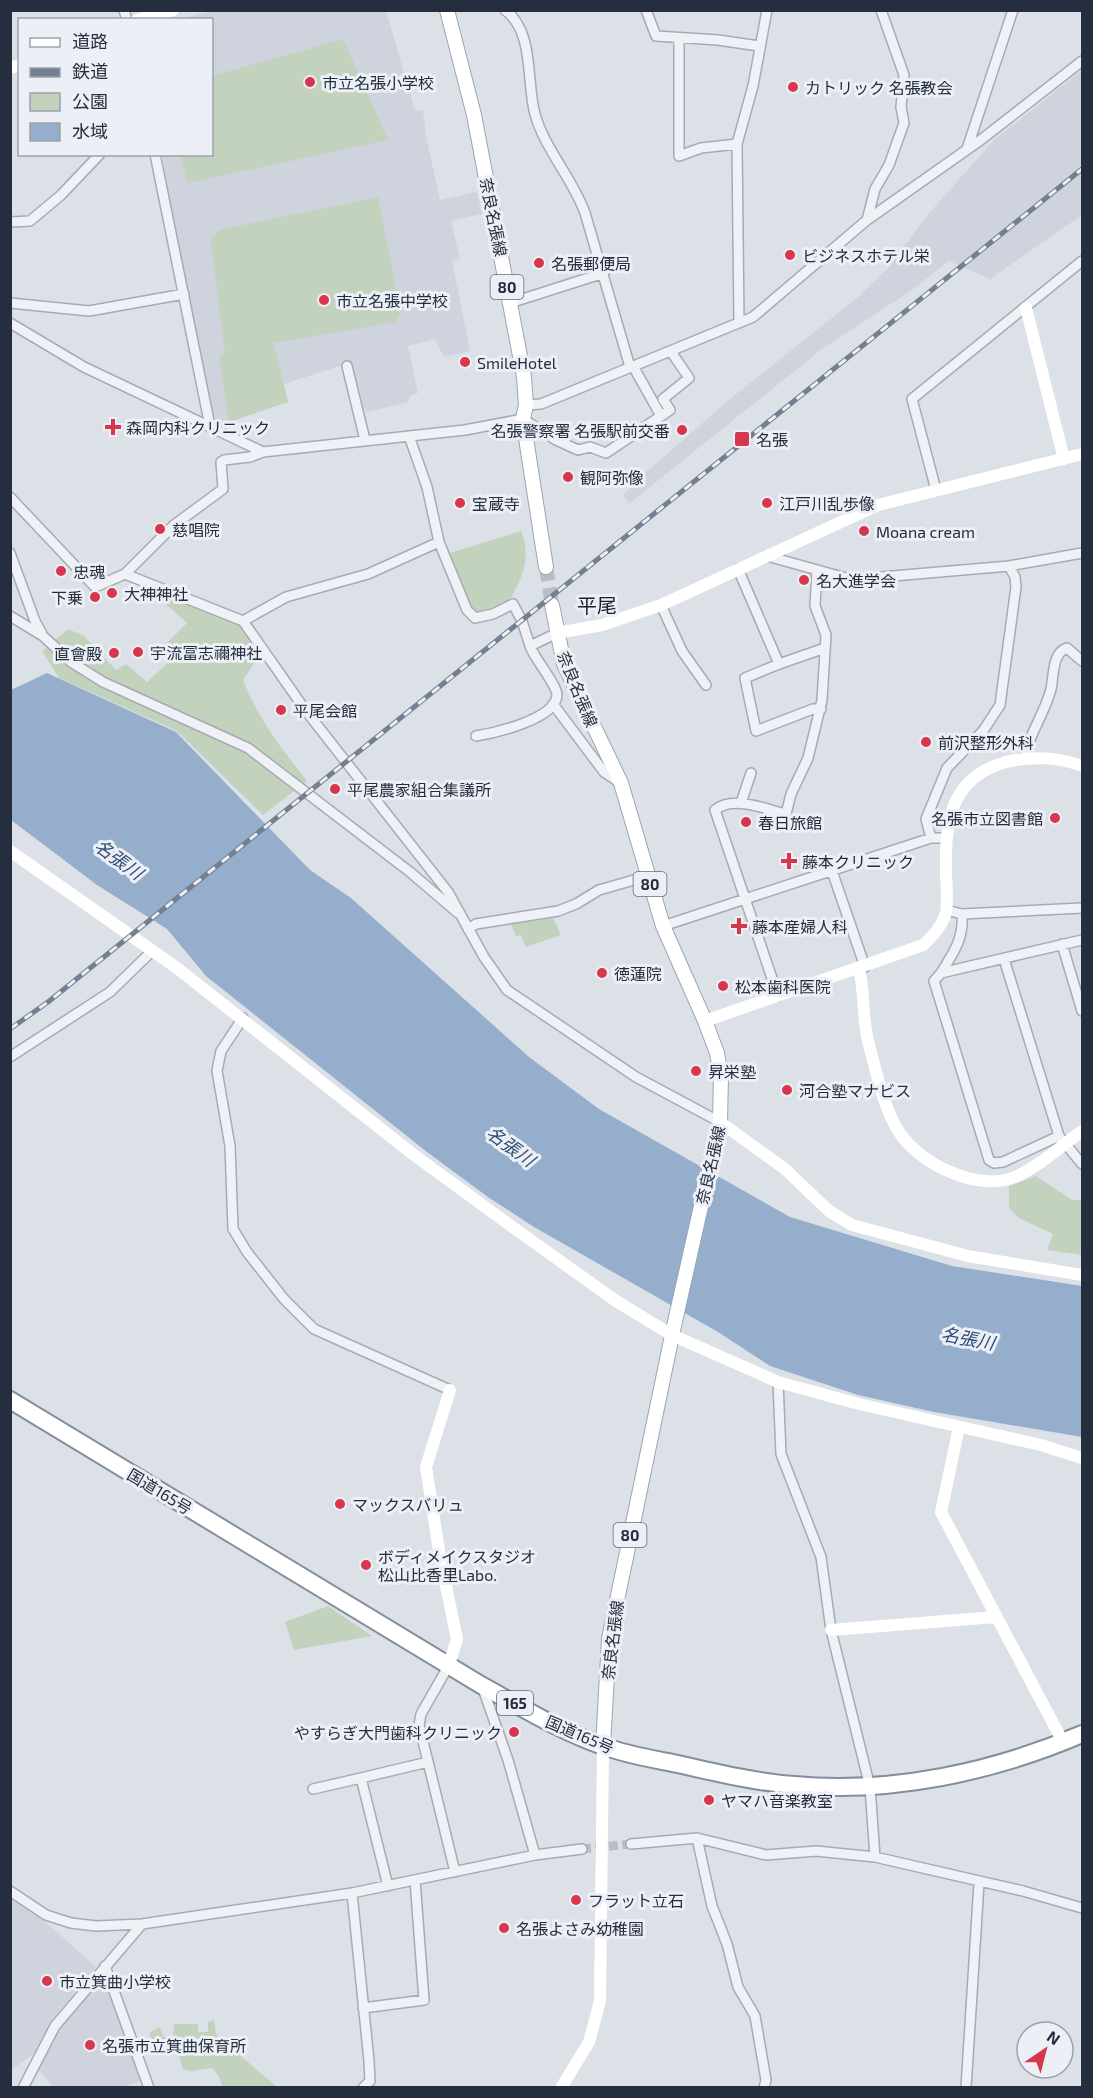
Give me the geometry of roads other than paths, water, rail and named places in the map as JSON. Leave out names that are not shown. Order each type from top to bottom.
[{"type":"highway","name":"国道165号","points":[[10,1400],[481,1685],[534,1714],[603,1746],[735,1777],[795,1785],[870,1787],[963,1773],[1037,1753],[1083,1734]]},
{"type":"main road","name":"奈良名張線","points":[[447,10],[474,116],[524,377],[524,412],[546,567]]},
{"type":"main road","name":"奈良名張線","points":[[552,605],[564,664],[621,783],[663,927],[705,1021],[717,1053],[722,1076],[720,1122],[673,1331],[609,1639],[603,1746]]},
{"type":"street","points":[[144,18],[173,10]]},
{"type":"street","points":[[505,10],[514,20],[528,52],[535,117],[580,199],[632,367],[661,416]]},
{"type":"street","points":[[645,10],[656,36],[759,46]]},
{"type":"street","points":[[739,323],[737,144],[753,86],[767,10]]},
{"type":"street","points":[[867,220],[875,189],[889,165],[904,123],[901,107],[904,75],[882,10]]},
{"type":"street","points":[[967,149],[1013,10]]},
{"type":"street","points":[[679,38],[679,156],[701,148],[737,144]]},
{"type":"street","points":[[10,497],[95,587],[125,574],[174,525],[223,489],[221,462],[263,452],[465,430],[524,412],[632,367],[672,353],[739,323],[762,310],[867,220],[967,149],[1083,61]]},
{"type":"street","points":[[10,222],[30,221],[61,195],[98,156]]},
{"type":"street","points":[[155,156],[210,426]]},
{"type":"street","points":[[936,490],[912,399],[1083,261]]},
{"type":"street","points":[[510,303],[604,273]]},
{"type":"street","points":[[10,303],[89,311],[184,294]]},
{"type":"street","points":[[1026,308],[1064,459]]},
{"type":"street","points":[[10,323],[84,367],[263,452]]},
{"type":"street","points":[[524,412],[556,440],[578,450],[590,447],[606,453],[670,410],[663,399],[689,378],[672,353]]},
{"type":"street","points":[[347,366],[365,440]]},
{"type":"street","points":[[409,436],[427,487],[439,542],[467,610],[475,618],[493,614],[513,604],[522,621],[535,659],[557,695],[554,704],[525,723],[508,731],[476,736]]},
{"type":"street","points":[[530,646],[557,633],[602,625],[661,605],[878,505],[1083,454]]},
{"type":"street","points":[[243,621],[286,597],[368,574],[439,542]]},
{"type":"street","points":[[10,553],[35,621],[43,636]]},
{"type":"street","points":[[767,556],[858,579],[1009,566],[1083,553]]},
{"type":"street","points":[[931,838],[926,819],[946,768],[990,722],[1002,697],[1016,587],[1015,577],[1009,566]]},
{"type":"street","points":[[738,569],[779,664]]},
{"type":"street","points":[[778,996],[715,810],[721,805],[741,803],[786,814],[791,794],[808,758],[821,709],[826,635],[815,606],[817,570]]},
{"type":"street","points":[[125,574],[243,621],[306,711],[448,892],[468,929],[507,990],[636,1077],[720,1122],[784,1169],[828,1211],[852,1225],[968,1256],[1083,1275]]},
{"type":"street","points":[[661,605],[682,651],[706,685]]},
{"type":"street","points":[[10,616],[43,636],[71,662],[103,682],[248,748],[410,872],[461,915]]},
{"type":"street","points":[[821,709],[813,709],[756,731],[745,678],[825,648]]},
{"type":"street","points":[[1024,758],[1027,744],[1044,711],[1056,657],[1067,648],[1083,661]]},
{"type":"street","points":[[554,704],[604,772],[621,783]]},
{"type":"street","points":[[705,1021],[923,945],[935,932],[946,910],[946,838],[951,811],[969,783],[992,767],[1024,758],[1071,761],[1083,766]]},
{"type":"street","points":[[741,803],[752,773]]},
{"type":"street","points":[[663,927],[931,838],[946,838]]},
{"type":"street","points":[[10,851],[243,1018],[423,1161],[616,1302],[778,1382],[959,1428],[1041,1444],[1083,1458]]},
{"type":"street","points":[[832,870],[862,968],[868,1040],[887,1104],[898,1131],[916,1151],[946,1170],[976,1180],[1000,1181],[1026,1170],[1062,1140]]},
{"type":"street","points":[[468,929],[476,924],[558,911],[576,904],[599,890],[648,876]]},
{"type":"street","points":[[946,910],[962,915],[1083,908]]},
{"type":"street","points":[[962,915],[963,926],[959,945],[941,973],[933,981],[989,1160],[994,1163],[1003,1162],[1083,1131]]},
{"type":"street","points":[[941,973],[1083,940]]},
{"type":"street","points":[[1062,944],[1083,1011]]},
{"type":"street","points":[[10,1057],[110,992],[151,952]]},
{"type":"street","points":[[1004,959],[1062,1140],[1083,1164]]},
{"type":"street","points":[[243,1018],[221,1051],[217,1071],[230,1146],[233,1229],[247,1252],[284,1299],[314,1329],[450,1390],[426,1467],[440,1557],[457,1639],[449,1665],[420,1719],[455,1872]]},
{"type":"street","points":[[778,1382],[781,1454],[821,1557],[831,1630],[870,1787],[875,1857]]},
{"type":"street","points":[[959,1428],[941,1512],[1063,1742]]},
{"type":"street","points":[[831,1630],[996,1617]]},
{"type":"street","points":[[481,1685],[508,1760],[534,1855]]},
{"type":"street","points":[[561,2088],[589,2042],[600,2001],[603,1746]]},
{"type":"street","points":[[313,1789],[428,1762]]},
{"type":"street","points":[[362,1778],[388,1886]]},
{"type":"street","points":[[696,1838],[712,1906],[727,1944],[738,1988],[755,2016],[766,2080],[764,2088]]},
{"type":"street","points":[[631,1844],[696,1838],[766,1855],[816,1851],[875,1857],[979,1883],[1023,1891],[1083,1908]]},
{"type":"street","points":[[10,1891],[46,1915],[71,1923],[96,1926],[142,1924],[352,1893],[534,1855],[582,1849]]},
{"type":"street","points":[[363,2008],[424,2000],[415,1880]]},
{"type":"street","points":[[966,2088],[979,1883]]},
{"type":"street","points":[[352,1893],[370,2080],[363,2088]]},
{"type":"street","points":[[23,2088],[56,2026],[142,1924]]},
{"type":"street","points":[[105,1966],[149,2088]]},
{"type":"water","name":"名張川","points":[[47,673],[176,732],[310,870],[351,898],[529,1057],[599,1109],[790,1217],[952,1266],[1082,1286],[1082,1437],[934,1412],[858,1395],[770,1366],[718,1332],[534,1227],[488,1197],[427,1152],[206,976],[167,929],[97,885],[11,820],[10,687],[13,689]]},
{"type":"tunnel","points":[[546,567],[552,605]]},
{"type":"tunnel","points":[[582,1849],[631,1844]]},
{"type":"railway","points":[[10,1029],[48,1002],[1082,169]]},
{"type":"place","name":"市立名張小学校","points":[[310,82]]},
{"type":"place","name":"カトリック 名張教会","points":[[793,87]]},
{"type":"place","name":"ビジネスホテル栄","points":[[790,255]]},
{"type":"place","name":"名張郵便局","points":[[539,263]]},
{"type":"place","name":"市立名張中学校","points":[[324,300]]},
{"type":"place","name":"SmileHotel","points":[[465,362]]},
{"type":"place","name":"森岡内科クリニック","points":[[113,427]]},
{"type":"place","name":"名張警察署 名張駅前交番","points":[[682,430]]},
{"type":"place","name":"名張","points":[[742,439]]},
{"type":"place","name":"観阿弥像","points":[[568,477]]},
{"type":"place","name":"宝蔵寺","points":[[460,503]]},
{"type":"place","name":"江戸川乱歩像","points":[[767,503]]},
{"type":"place","name":"慈唱院","points":[[160,529]]},
{"type":"place","name":"Moana cream","points":[[864,531]]},
{"type":"place","name":"忠魂","points":[[61,571]]},
{"type":"place","name":"名大進学会","points":[[804,580]]},
{"type":"place","name":"大神神社","points":[[112,593]]},
{"type":"place","name":"下乗","points":[[95,597]]},
{"type":"place","name":"宇流冨志禰神社","points":[[138,652]]},
{"type":"place","name":"直會殿","points":[[114,653]]},
{"type":"place","name":"平尾会館","points":[[281,710]]},
{"type":"place","name":"前沢整形外科","points":[[926,742]]},
{"type":"place","name":"平尾農家組合集議所","points":[[335,789]]},
{"type":"place","name":"名張市立図書館","points":[[1055,818]]},
{"type":"place","name":"春日旅館","points":[[746,822]]},
{"type":"place","name":"藤本クリニック","points":[[789,861]]},
{"type":"place","name":"藤本産婦人科","points":[[739,926]]},
{"type":"place","name":"徳蓮院","points":[[602,973]]},
{"type":"place","name":"松本歯科医院","points":[[723,986]]},
{"type":"place","name":"昇栄塾","points":[[696,1071]]},
{"type":"place","name":"河合塾マナビス","points":[[787,1090]]},
{"type":"place","name":"マックスバリュ","points":[[340,1504]]},
{"type":"place","name":"ボディメイクスタジオ 松山比香里Labo.","points":[[366,1565]]},
{"type":"place","name":"やすらぎ大門歯科クリニック","points":[[514,1732]]},
{"type":"place","name":"ヤマハ音楽教室","points":[[709,1800]]},
{"type":"place","name":"フラット立石","points":[[576,1900]]},
{"type":"place","name":"名張よさみ幼稚園","points":[[504,1928]]},
{"type":"place","name":"市立箕曲小学校","points":[[47,1981]]},
{"type":"place","name":"名張市立箕曲保育所","points":[[90,2045]]},
{"type":"district","name":"平尾","points":[[597,605]]}]
